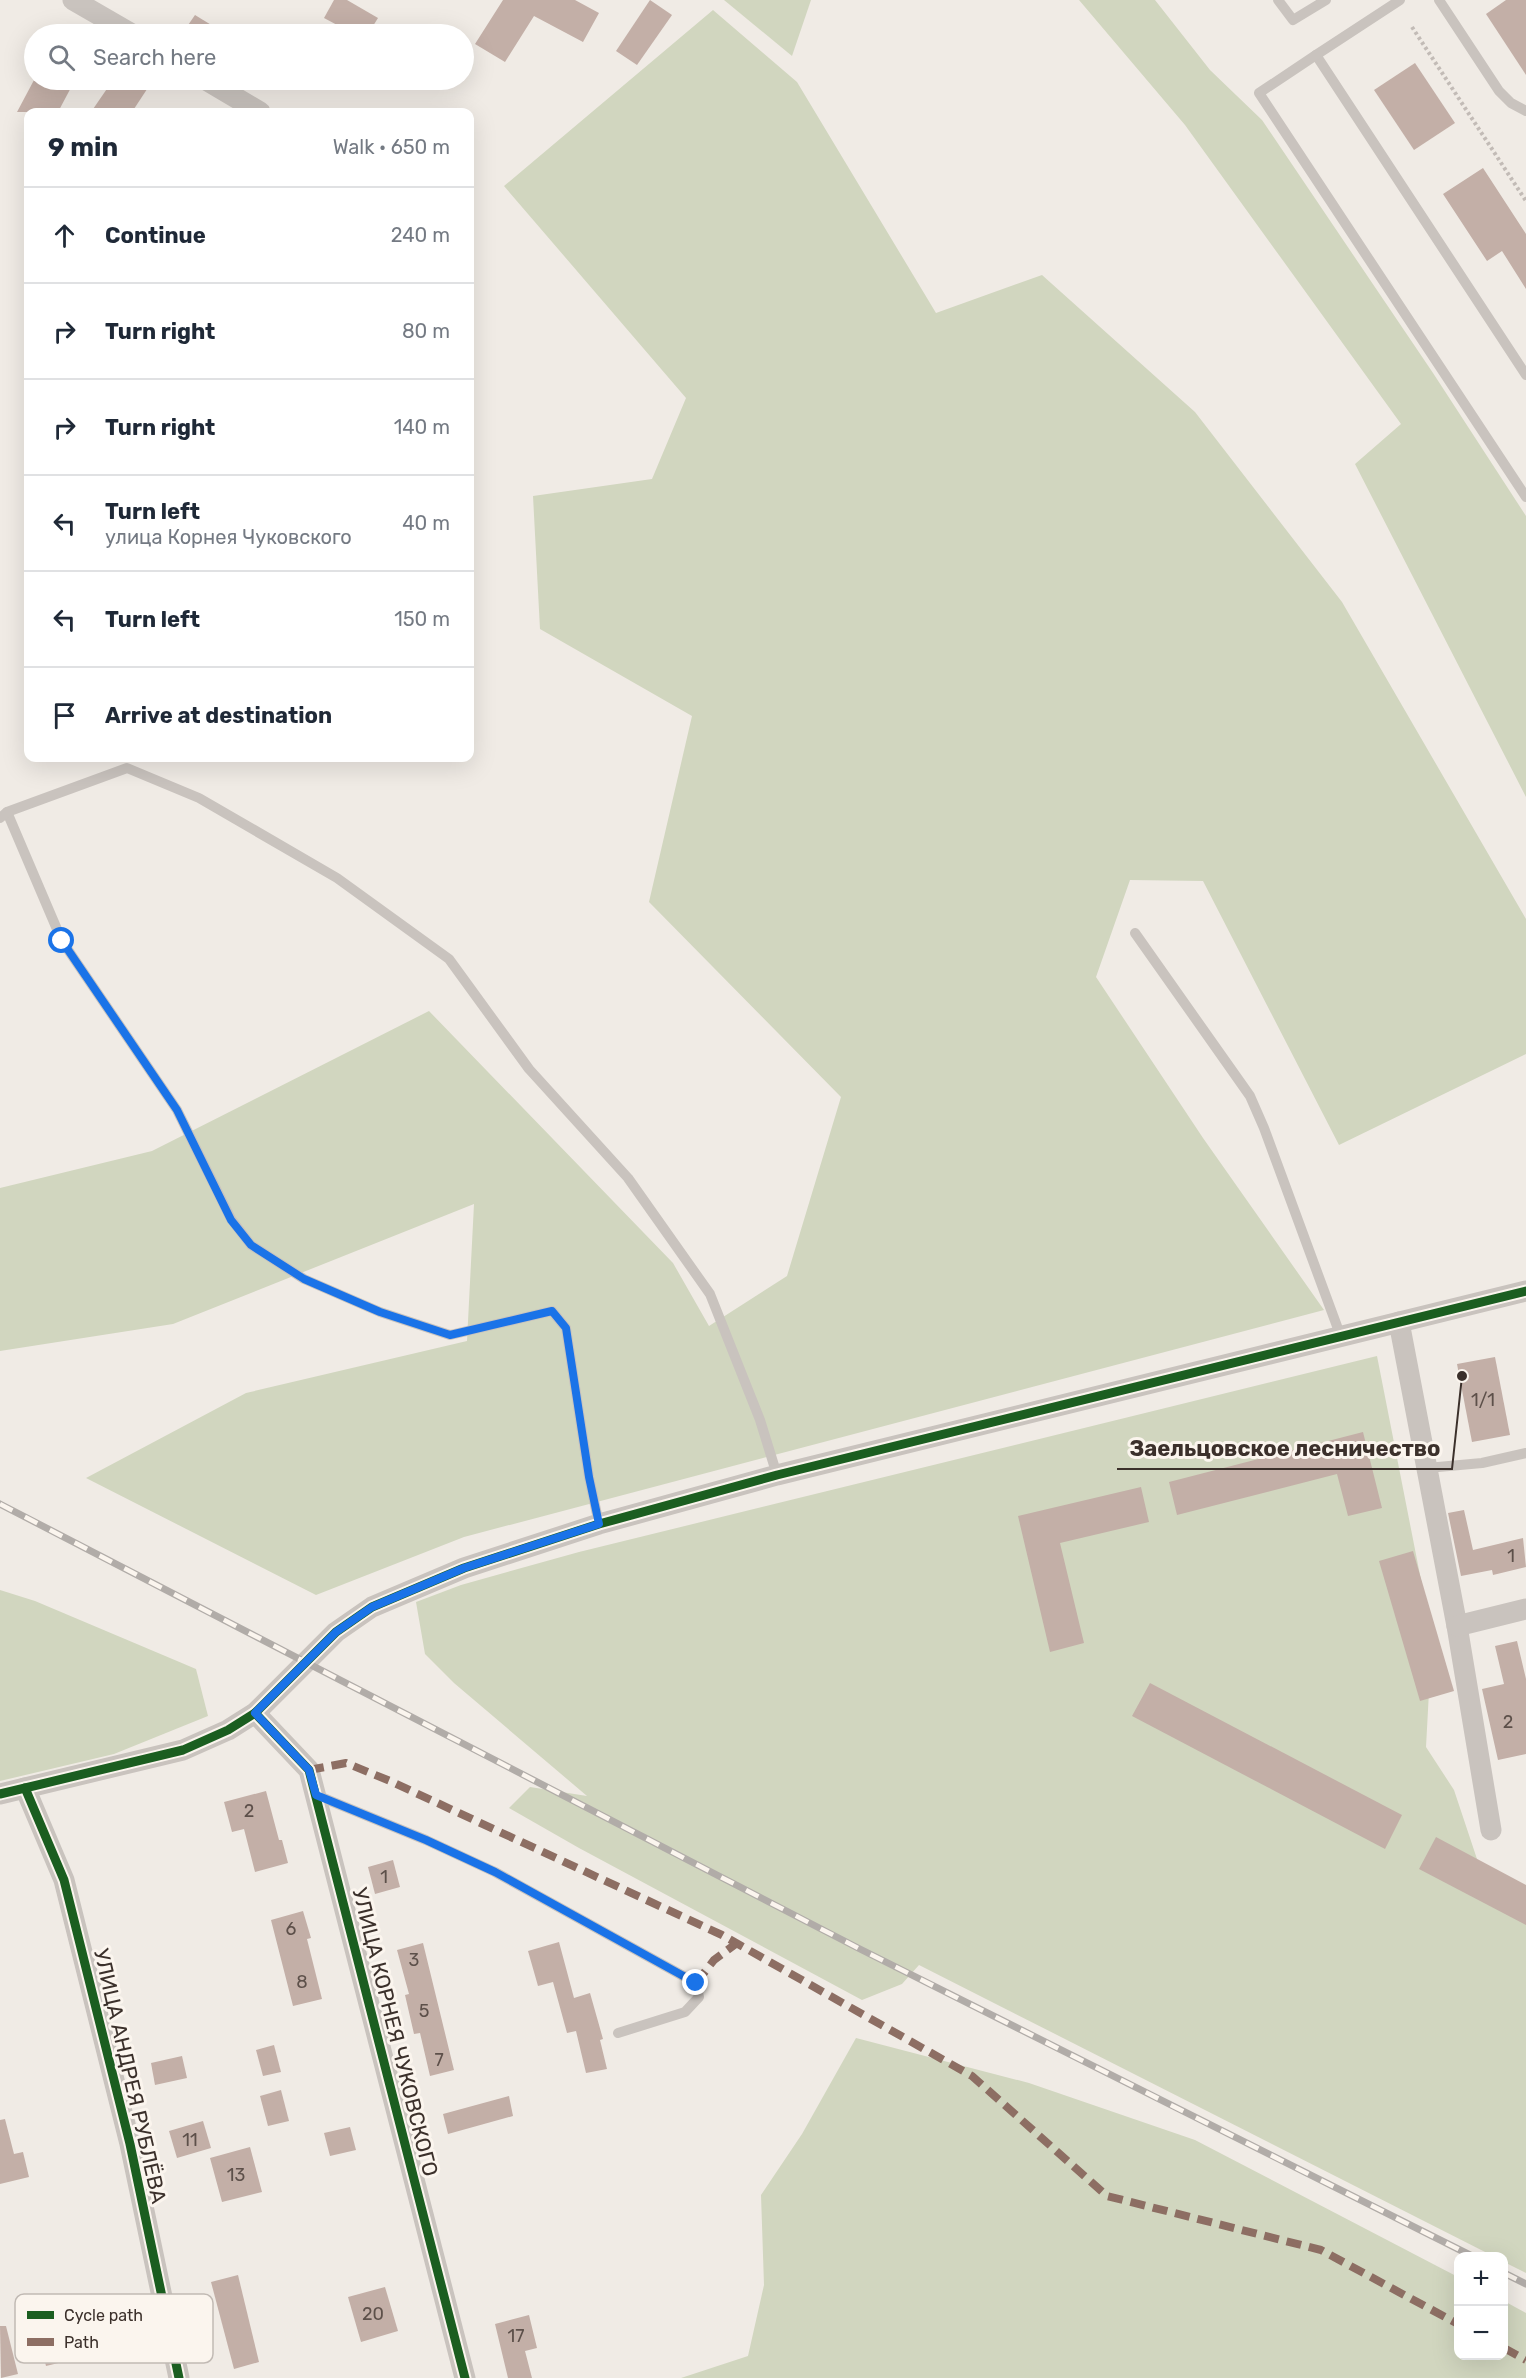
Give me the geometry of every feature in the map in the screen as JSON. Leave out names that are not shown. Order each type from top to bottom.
[{"type":"street","points":[[73,0],[115,24]]},
{"type":"street","points":[[223,90],[253,108]]},
{"type":"street","points":[[0,1794],[183,1750],[228,1730],[255,1713],[336,1632],[372,1607],[464,1568],[599,1524],[777,1475],[1526,1291]]},
{"type":"street","points":[[1399,1322],[1457,1626],[1491,1830]]},
{"type":"street","points":[[1457,1626],[1526,1609]]},
{"type":"street","name":"УЛИЦА КОРНЕЯ ЧУКОВСКОГО","points":[[255,1713],[309,1770],[465,2378]]},
{"type":"street","name":"УЛИЦА АНДРЕЯ РУБЛЁВА","points":[[25,1788],[64,1880],[130,2144],[161,2294]]},
{"type":"street","name":"УЛИЦА АНДРЕЯ РУБЛЁВА","points":[[176,2363],[179,2378]]},
{"type":"lane","points":[[1278,0],[1293,20],[1326,0]]},
{"type":"lane","points":[[1400,0],[1258,93],[1526,497]]},
{"type":"lane","points":[[1439,0],[1499,91],[1511,103],[1526,111]]},
{"type":"lane","points":[[1316,55],[1526,375]]},
{"type":"lane","points":[[599,1524],[589,1477],[566,1328],[552,1311],[450,1335],[380,1312],[304,1279],[251,1245],[231,1220],[177,1110],[62,941],[4,815],[127,768],[199,798],[337,878],[450,959],[529,1069],[628,1178],[710,1294],[760,1420],[777,1475]]},
{"type":"lane","points":[[1135,933],[1250,1096],[1341,1337]]},
{"type":"lane","points":[[1427,1468],[1482,1463],[1526,1453]]},
{"type":"lane","points":[[316,1795],[426,1840],[495,1872],[696,1983],[699,1997],[685,2012],[618,2033]]},
{"type":"path","points":[[1412,27],[1526,201]]},
{"type":"green space","points":[[724,0],[811,0],[792,56]]},
{"type":"green space","points":[[1079,0],[1155,0],[1210,70],[1262,120],[1433,373],[1526,516],[1526,797],[1355,464],[1401,424],[1185,125]]},
{"type":"green space","points":[[713,10],[797,82],[936,313],[1042,275],[1195,412],[1342,602],[1526,919],[1526,1054],[1339,1145],[1203,881],[1130,880],[1096,977],[1203,1138],[1324,1310],[464,1537],[316,1595],[86,1478],[246,1393],[467,1341],[474,1204],[173,1324],[0,1351],[0,1188],[152,1151],[429,1011],[673,1263],[709,1326],[787,1276],[841,1097],[649,902],[692,716],[540,629],[533,496],[652,479],[686,398],[504,186]]},
{"type":"green space","points":[[1377,1356],[1432,1636],[1426,1747],[1454,1790],[1488,1892],[1526,1898],[1526,2273],[1508,2264],[1508,2252],[1485,2252],[919,1965],[902,1984],[862,2000],[509,1808],[530,1787],[587,1796],[454,1683],[425,1654],[416,1602],[461,1585],[579,1552]]},
{"type":"green space","points":[[0,1590],[35,1601],[196,1669],[208,1716],[114,1754],[0,1781]]},
{"type":"green space","points":[[856,2038],[1029,2083],[1195,2140],[1454,2275],[1454,2360],[1508,2360],[1508,2303],[1526,2313],[1526,2378],[681,2378],[748,2356],[764,2285],[761,2195],[802,2134]]},
{"type":"building","points":[[334,0],[347,0],[378,18],[374,24],[335,24],[324,18]]},
{"type":"building","points":[[503,0],[575,0],[599,13],[583,42],[534,16],[505,62],[475,44]]},
{"type":"building","points":[[650,0],[672,15],[637,65],[616,51]]},
{"type":"building","points":[[1506,0],[1526,0],[1526,75],[1486,14]]},
{"type":"building","points":[[195,15],[210,24],[189,24]]},
{"type":"building","points":[[1415,63],[1455,123],[1414,150],[1374,90]]},
{"type":"building","points":[[29,90],[70,90],[60,108],[24,108],[24,112],[17,112]]},
{"type":"building","points":[[106,90],[146,90],[135,108],[94,108]]},
{"type":"building","points":[[1483,168],[1526,234],[1526,289],[1502,251],[1487,261],[1443,194]]},
{"type":"building","points":[[1495,1357],[1510,1435],[1472,1442],[1457,1364]]},
{"type":"building","points":[[1363,1432],[1382,1508],[1348,1516],[1337,1474],[1177,1515],[1169,1482]]},
{"type":"building","points":[[1141,1487],[1149,1522],[1060,1543],[1084,1643],[1050,1652],[1018,1516]]},
{"type":"building","points":[[1464,1510],[1473,1550],[1523,1538],[1526,1567],[1493,1575],[1492,1570],[1461,1576],[1448,1513]]},
{"type":"building","points":[[1413,1551],[1454,1691],[1420,1701],[1379,1561]]},
{"type":"building","points":[[1517,1641],[1526,1679],[1526,1754],[1498,1760],[1482,1689],[1504,1684],[1495,1646]]},
{"type":"building","points":[[1150,1683],[1402,1815],[1385,1849],[1132,1716]]},
{"type":"building","points":[[266,1791],[279,1840],[282,1840],[288,1863],[255,1872],[244,1829],[232,1832],[224,1802]]},
{"type":"building","points":[[1436,1837],[1526,1885],[1526,1925],[1419,1869]]},
{"type":"building","points":[[393,1860],[400,1887],[375,1894],[368,1867]]},
{"type":"building","points":[[303,1911],[311,1938],[307,1939],[322,1999],[293,2006],[271,1920]]},
{"type":"building","points":[[559,1942],[574,1998],[590,1993],[603,2039],[600,2040],[607,2069],[586,2073],[576,2031],[567,2033],[553,1982],[538,1986],[528,1951]]},
{"type":"building","points":[[423,1943],[454,2070],[430,2076],[420,2033],[414,2034],[405,1995],[409,1994],[397,1950]]},
{"type":"building","points":[[274,2045],[281,2072],[263,2076],[256,2050]]},
{"type":"building","points":[[182,2056],[187,2078],[155,2085],[151,2063]]},
{"type":"building","points":[[281,2090],[289,2121],[268,2126],[260,2096]]},
{"type":"building","points":[[509,2096],[513,2116],[448,2134],[443,2114]]},
{"type":"building","points":[[5,2119],[14,2154],[23,2152],[29,2177],[0,2184],[0,2120]]},
{"type":"building","points":[[203,2121],[211,2148],[177,2158],[169,2131]]},
{"type":"building","points":[[350,2127],[356,2150],[330,2156],[324,2133]]},
{"type":"building","points":[[250,2147],[262,2192],[222,2202],[210,2158]]},
{"type":"building","points":[[238,2275],[259,2362],[234,2369],[211,2282]]},
{"type":"building","points":[[385,2287],[398,2331],[361,2342],[348,2297]]},
{"type":"building","points":[[529,2315],[537,2348],[525,2351],[532,2378],[508,2378],[495,2324]]},
{"type":"building","points":[[0,2326],[6,2326],[18,2374],[1,2378]]},
{"type":"railway","points":[[0,1504],[858,1948],[1464,2252]]},
{"type":"railway","points":[[1508,2275],[1526,2284]]},
{"type":"marked path","points":[[309,1770],[346,1763],[390,1781],[722,1935],[972,2076],[1107,2196],[1321,2250],[1454,2322]]},
{"type":"marked path","points":[[696,1983],[714,1960],[737,1943]]},
{"type":"marked path","points":[[1508,2350],[1526,2360]]},
{"type":"cycle path","points":[[0,1794],[183,1750],[228,1730],[255,1713],[336,1632],[372,1607],[464,1568],[599,1524],[777,1475],[1526,1291]]},
{"type":"cycle path","points":[[255,1713],[309,1770],[465,2378]]},
{"type":"cycle path","points":[[25,1788],[64,1880],[130,2144],[161,2294]]},
{"type":"cycle path","points":[[176,2363],[179,2378]]},
{"type":"place","name":"Заельцовское лесничество","points":[[1462,1376]]},
{"type":"route","points":[[62,941],[177,1110],[231,1220],[251,1245],[304,1279],[380,1312],[450,1335],[552,1311],[566,1328],[589,1477],[599,1524],[464,1568],[372,1607],[336,1632],[255,1713],[309,1770],[316,1795],[375,1818],[495,1872],[696,1983]]}]
